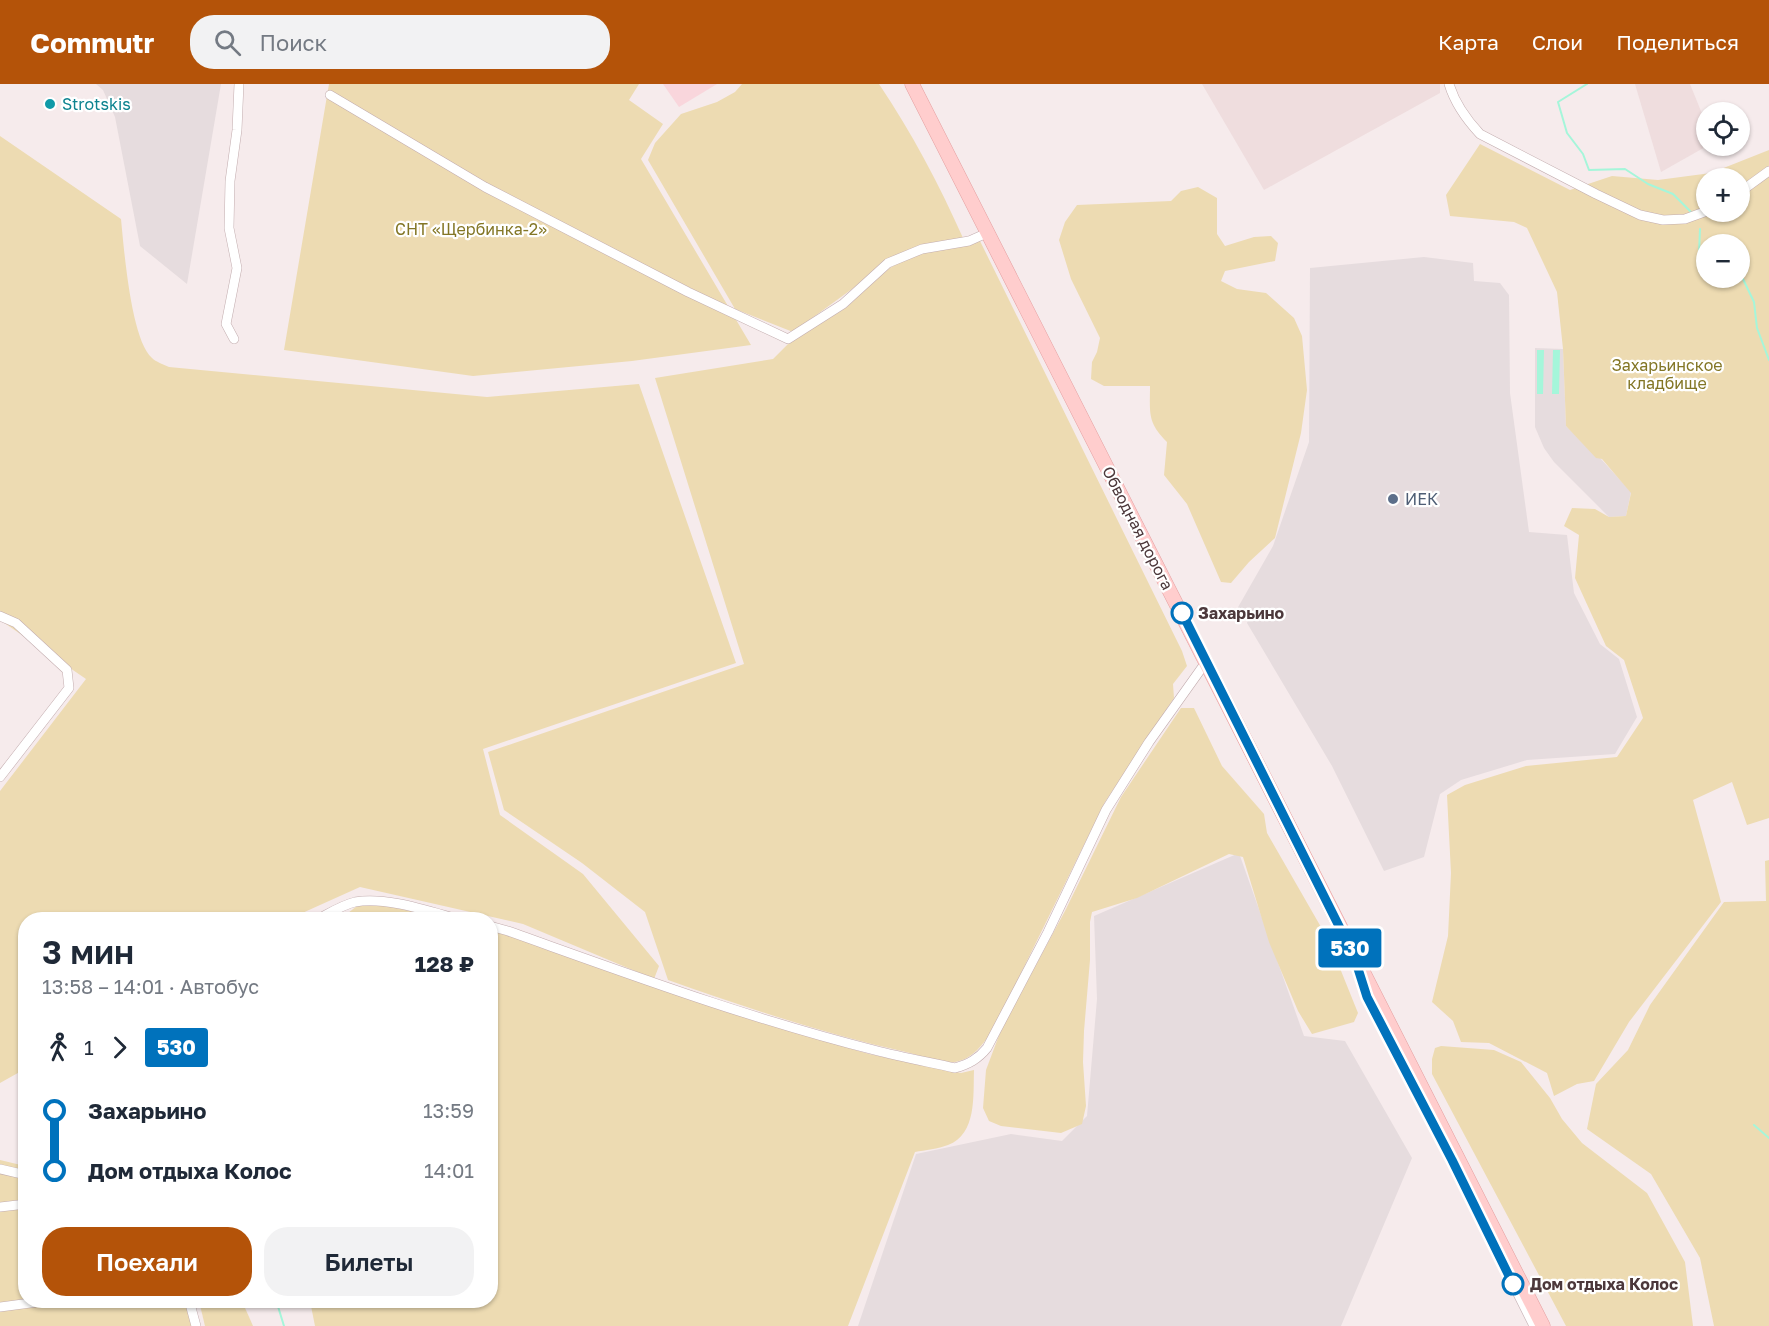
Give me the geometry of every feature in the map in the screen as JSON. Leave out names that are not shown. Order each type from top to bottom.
[{"type":"main road","name":"Обводная дорога","points":[[912,84],[1354,956],[1535,1325]]},
{"type":"street","points":[[234,339],[226,324],[237,268],[229,228],[230,181],[237,130],[239,84]]},
{"type":"street","points":[[1449,84],[1454,100],[1466,119],[1480,134],[1596,195],[1640,215],[1663,220],[1685,219],[1696,215]]},
{"type":"street","points":[[330,95],[496,193],[688,292],[788,339],[843,304],[888,263],[922,249],[969,241],[987,233]]},
{"type":"street","points":[[1750,185],[1769,171]]},
{"type":"street","points":[[0,616],[16,623],[67,670],[69,688],[0,777]]},
{"type":"street","points":[[498,929],[796,1028],[876,1051],[955,1068],[968,1064],[978,1058],[987,1048],[1048,932],[1106,810],[1149,742],[1206,662]]},
{"type":"street","points":[[333,912],[352,903],[366,901],[428,912]]},
{"type":"street","points":[[0,1170],[18,1173]]},
{"type":"street","points":[[0,1207],[18,1205]]},
{"type":"street","points":[[0,1307],[18,1305]]},
{"type":"street","points":[[191,1308],[196,1326]]},
{"type":"shaded area","points":[[96,84],[221,84],[187,284],[140,246],[115,117],[103,90]]},
{"type":"shaded area","points":[[663,84],[717,84],[679,107]]},
{"type":"shaded area","points":[[1202,84],[1440,84],[1440,93],[1264,190]]},
{"type":"shaded area","points":[[1635,84],[1690,84],[1697,102],[1696,152],[1661,172]]},
{"type":"shaded area","points":[[1424,257],[1473,263],[1474,281],[1500,283],[1509,295],[1510,393],[1529,532],[1567,535],[1574,593],[1600,644],[1619,659],[1637,717],[1615,754],[1527,760],[1461,780],[1440,794],[1424,857],[1384,871],[1332,766],[1247,623],[1249,616],[1237,609],[1273,546],[1309,442],[1310,268]]},
{"type":"shaded area","points":[[1535,348],[1563,349],[1566,426],[1631,492],[1626,516],[1609,517],[1554,462],[1544,448],[1535,427]]},
{"type":"shaded area","points":[[1537,350],[1544,350],[1543,394],[1537,394]]},
{"type":"shaded area","points":[[1553,350],[1560,350],[1559,394],[1552,394]]},
{"type":"shaded area","points":[[1239,853],[1304,1036],[1345,1041],[1412,1158],[1341,1326],[858,1326],[916,1154],[1011,1134],[1062,1141],[1087,1116],[1097,999],[1094,916]]},
{"type":"green space","name":"СНТ «Щербинка-2»","points":[[329,84],[639,84],[629,100],[663,124],[641,159],[751,345],[632,361],[473,376],[284,350]]},
{"type":"green space","points":[[742,84],[879,84],[924,159],[963,238],[921,245],[863,281],[793,332],[735,309],[648,160],[655,143],[681,114],[717,102],[735,92]]},
{"type":"green space","points":[[0,136],[121,219],[130,293],[139,333],[152,358],[169,367],[487,397],[639,384],[736,663],[483,749],[500,815],[583,874],[659,966],[654,979],[523,924],[498,918],[498,912],[470,912],[360,887],[305,912],[18,912],[18,1073],[0,1083],[0,791],[86,679],[0,620]]},
{"type":"green space","name":"Захарьинское кладбище","points":[[1480,144],[1570,190],[1612,176],[1658,180],[1696,175],[1696,222],[1750,222],[1750,168],[1724,168],[1769,150],[1769,818],[1747,825],[1732,782],[1693,800],[1721,902],[1629,1022],[1594,1081],[1577,1084],[1554,1096],[1547,1073],[1489,1043],[1461,1042],[1453,1021],[1432,1002],[1448,936],[1451,873],[1447,795],[1465,785],[1526,766],[1617,757],[1643,718],[1624,660],[1606,646],[1575,578],[1579,535],[1564,526],[1572,508],[1595,509],[1609,517],[1626,516],[1631,493],[1602,459],[1596,458],[1566,426],[1563,349],[1557,292],[1527,228],[1514,222],[1450,216],[1446,195]]},
{"type":"green space","points":[[1198,187],[1217,198],[1217,234],[1225,246],[1254,237],[1271,236],[1278,243],[1275,261],[1225,271],[1221,281],[1237,289],[1266,293],[1294,318],[1302,336],[1307,390],[1301,433],[1275,538],[1249,562],[1231,583],[1221,582],[1187,504],[1164,475],[1167,442],[1156,429],[1151,417],[1150,386],[1104,386],[1091,379],[1092,362],[1100,338],[1071,279],[1059,240],[1065,222],[1077,205],[1171,201],[1181,191]]},
{"type":"green space","points":[[980,241],[1182,651],[1187,666],[1173,684],[1174,698],[1105,802],[993,1030],[967,1058],[955,1062],[944,1062],[816,1029],[668,980],[645,912],[582,863],[504,810],[488,752],[744,664],[655,378],[773,359],[788,344],[847,307],[884,272],[896,264],[927,252]]},
{"type":"green space","points":[[1181,708],[1194,708],[1222,766],[1264,814],[1267,833],[1329,941],[1358,1013],[1354,1022],[1312,1034],[1298,1011],[1269,942],[1243,857],[1229,854],[1137,898],[1092,912],[1083,1062],[1086,1106],[1082,1124],[1061,1133],[1001,1126],[989,1121],[983,1108],[986,1070],[1001,1030],[1065,911],[1121,797]]},
{"type":"green space","points":[[1769,860],[1769,1326],[1714,1326],[1700,1258],[1651,1174],[1587,1129],[1596,1084],[1628,1050],[1650,1005],[1724,902],[1766,901],[1765,861]]},
{"type":"green space","points":[[384,905],[415,912],[349,912],[357,906]]},
{"type":"green space","points":[[498,932],[741,1016],[869,1054],[961,1073],[974,1070],[972,1113],[969,1123],[957,1140],[948,1145],[915,1152],[848,1326],[315,1326],[311,1308],[498,1308]]},
{"type":"green space","points":[[1441,1046],[1494,1050],[1521,1062],[1582,1143],[1647,1193],[1685,1262],[1693,1326],[1566,1326],[1432,1074],[1435,1048]]},
{"type":"green space","points":[[0,1160],[18,1164],[18,1308],[194,1308],[199,1326],[0,1326]]},
{"type":"green space","points":[[201,1308],[245,1308],[253,1326],[205,1326]]},
{"type":"waterway","points":[[1587,84],[1558,102],[1567,133],[1583,154],[1589,170],[1625,169],[1648,184],[1673,194],[1692,213]]},
{"type":"waterway","points":[[1700,229],[1700,234]]},
{"type":"waterway","points":[[1747,288],[1754,302],[1757,328],[1769,360]]},
{"type":"waterway","points":[[1754,1125],[1769,1138]]},
{"type":"waterway","points":[[278,1308],[284,1326]]},
{"type":"bus line","name":"530","points":[[1182,613],[1354,956],[1367,997],[1452,1160],[1513,1284]]},
{"type":"place","name":"Strotskis","points":[[50,104]]},
{"type":"place","name":"ИЕК","points":[[1393,499]]},
{"type":"place","name":"Захарьино","points":[[1182,613]]},
{"type":"place","name":"Дом отдыха Колос","points":[[1513,1284]]}]
